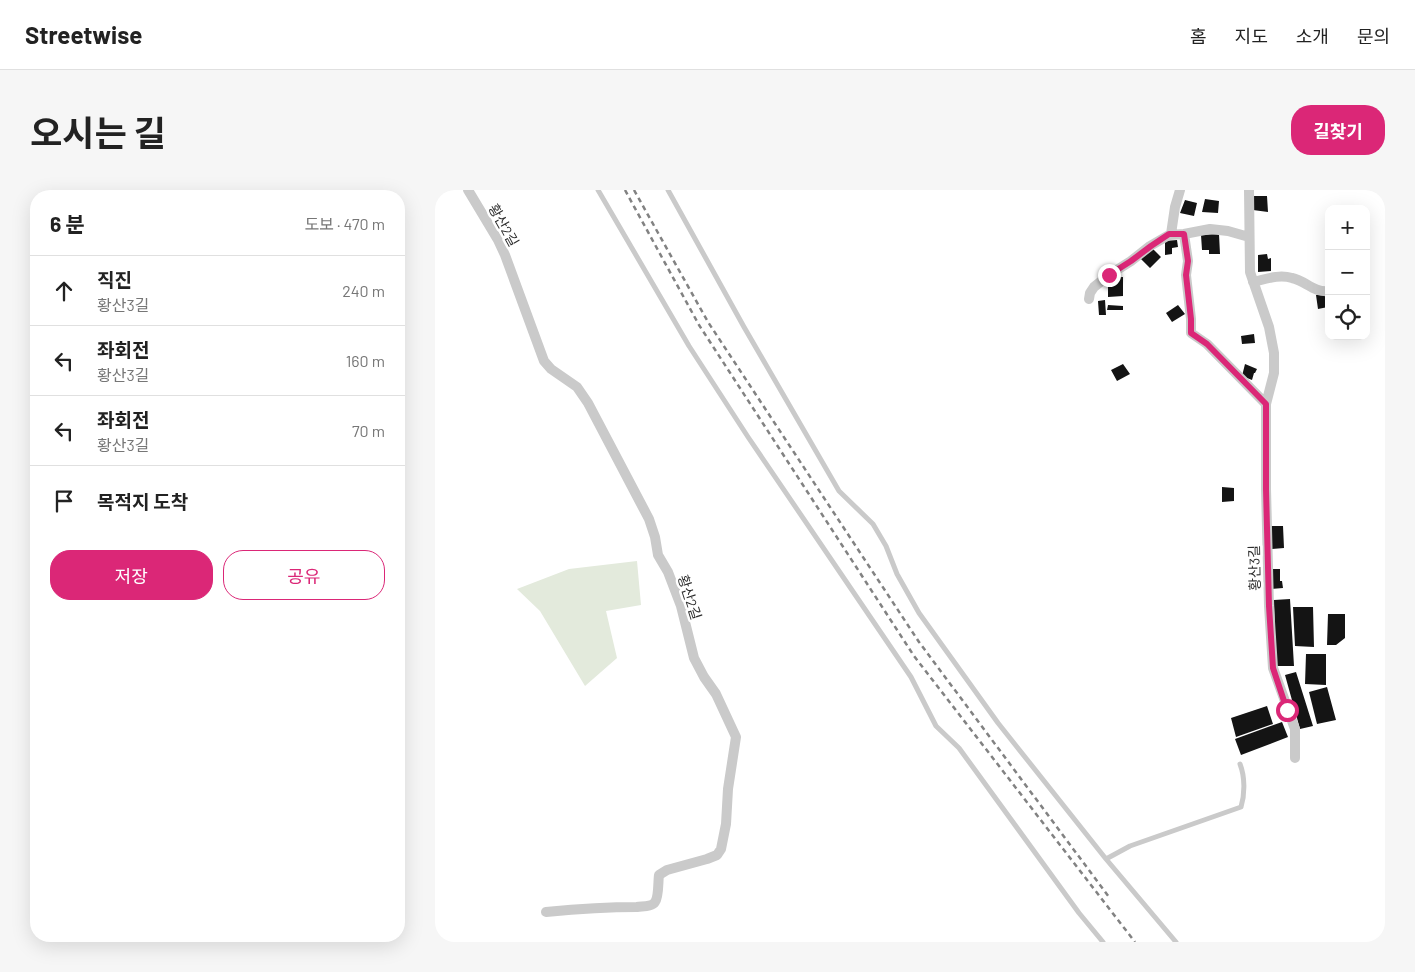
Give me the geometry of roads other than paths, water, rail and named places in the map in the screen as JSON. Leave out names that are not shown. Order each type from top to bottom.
[{"type":"street","name":"황산2길","points":[[468,190],[505,255],[544,361],[551,369],[577,387],[589,403],[649,519],[658,555],[668,572],[681,606],[694,658],[716,694],[736,737],[728,788],[726,824],[721,849],[717,854],[707,859],[667,870],[659,875],[657,897],[653,905],[592,907],[546,912]]},
{"type":"street","points":[[1171,234],[1180,190]]},
{"type":"street","name":"황산3길","points":[[1249,190],[1250,272],[1269,327],[1274,353],[1274,373],[1266,404],[1269,606],[1273,668],[1295,728],[1295,758]]},
{"type":"street","points":[[1089,299],[1094,286],[1169,234],[1184,234],[1210,229],[1249,236]]},
{"type":"street","points":[[1184,234],[1188,261],[1186,275],[1191,333],[1207,344],[1266,404]]},
{"type":"street","points":[[1253,282],[1275,276],[1293,278],[1316,290],[1325,292]]},
{"type":"lane","points":[[598,190],[689,346],[748,437],[911,677],[936,726],[959,748],[1103,942]]},
{"type":"lane","points":[[668,190],[744,327],[839,491],[873,524],[887,546],[897,574],[919,613],[998,724],[1106,859],[1176,942]]},
{"type":"lane","points":[[1106,859],[1129,846],[1241,807],[1244,798],[1243,771],[1240,764]]},
{"type":"railway","points":[[625,190],[699,325],[914,656],[1135,942]]},
{"type":"railway","points":[[634,190],[708,322],[919,642],[1109,897]]}]
